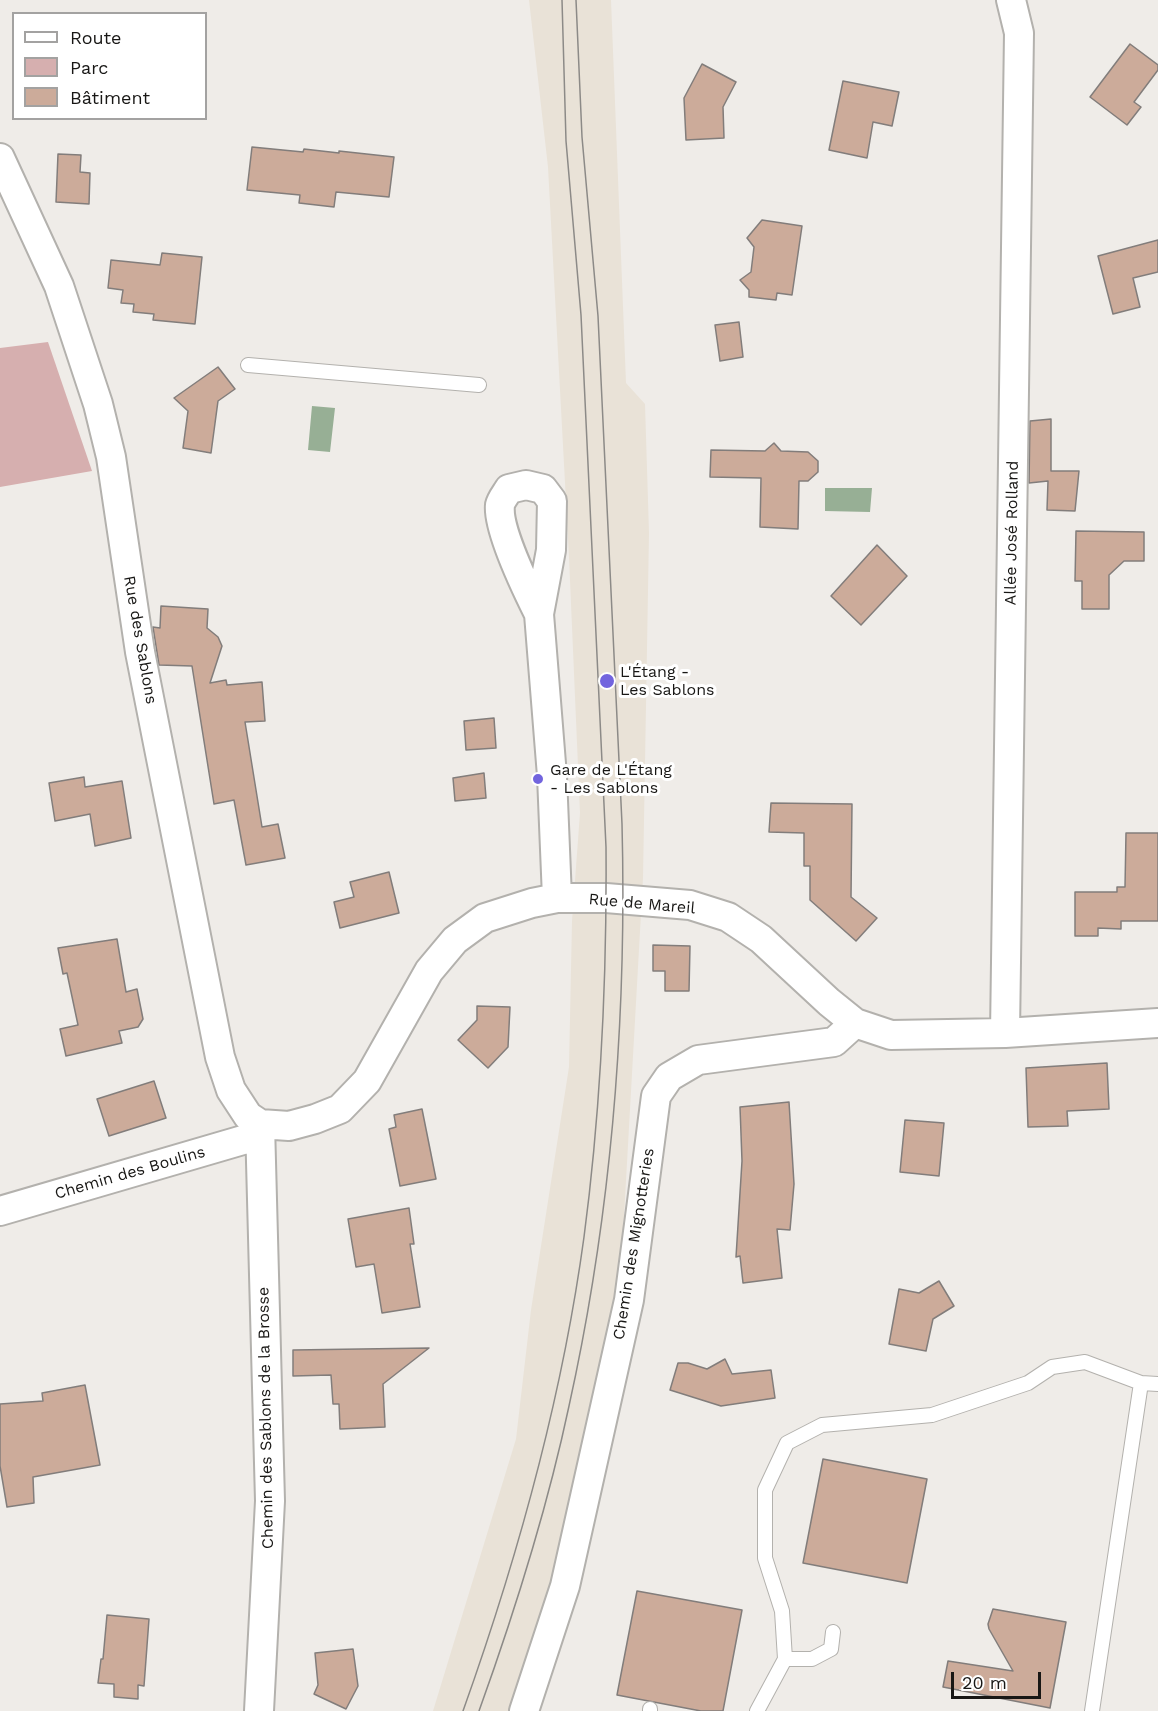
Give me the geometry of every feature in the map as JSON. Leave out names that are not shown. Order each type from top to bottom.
[{"type":"street","name":"Allée José Rolland","points":[[1005,1034],[1019,33],[1011,0]]},
{"type":"street","name":"Rue des Sablons","points":[[0,158],[58,286],[98,404],[111,457],[140,652],[220,1057],[231,1090],[248,1116],[260,1129]]},
{"type":"street","points":[[540,614],[552,776],[557,898]]},
{"type":"street","name":"Rue de Mareil","points":[[260,1129],[289,1126],[339,1109],[367,1081],[429,972],[455,940],[485,918],[532,903],[557,898],[606,898],[690,905],[728,917],[760,939],[855,1023],[891,1035],[1005,1034],[1158,1023]]},
{"type":"street","name":"Chemin des Mignotteries","points":[[524,1711],[565,1586],[629,1300],[656,1096],[669,1077],[698,1060],[834,1042],[855,1023]]},
{"type":"street","name":"Chemin des Boulins","points":[[0,1211],[260,1129]]},
{"type":"street","name":"Chemin des Sablons de la Brosse","points":[[260,1129],[270,1501],[260,1711]]},
{"type":"lane","points":[[248,365],[479,385]]},
{"type":"lane","points":[[757,1711],[785,1659],[782,1611],[765,1558],[765,1490],[787,1443],[822,1425],[932,1415],[1028,1383],[1052,1367],[1063,1365],[1085,1362],[1141,1383],[1158,1384]]},
{"type":"lane","points":[[1092,1711],[1141,1383]]},
{"type":"lane","points":[[785,1659],[812,1659],[831,1649],[833,1632]]},
{"type":"shaded area","points":[[529,0],[611,0],[626,383],[645,404],[649,533],[643,878],[619,1305],[555,1586],[512,1711],[433,1711],[516,1439],[531,1310],[569,1067],[572,921],[580,813],[548,167]]},
{"type":"shaded area","points":[[312,406],[335,408],[330,452],[308,450]]},
{"type":"shaded area","points":[[825,488],[872,488],[870,512],[825,511]]},
{"type":"green space","points":[[48,342],[92,471],[0,487],[0,348]]},
{"type":"building","points":[[1130,44],[1158,65],[1158,70],[1134,102],[1141,107],[1127,125],[1090,97]]},
{"type":"building","points":[[702,64],[736,82],[723,107],[724,138],[686,140],[684,98]]},
{"type":"building","points":[[843,81],[899,92],[892,126],[873,122],[867,158],[829,150]]},
{"type":"building","points":[[252,147],[303,152],[304,149],[339,153],[339,151],[394,157],[389,197],[336,192],[334,207],[299,203],[300,195],[247,190]]},
{"type":"building","points":[[58,154],[81,155],[80,172],[90,173],[89,204],[56,202]]},
{"type":"building","points":[[762,220],[802,226],[792,295],[777,293],[776,300],[749,297],[749,290],[740,280],[751,272],[754,247],[747,238]]},
{"type":"building","points":[[1158,240],[1158,272],[1133,278],[1140,307],[1113,314],[1098,256]]},
{"type":"building","points":[[162,253],[202,257],[195,324],[153,320],[154,314],[133,312],[134,304],[121,303],[123,290],[108,288],[111,260],[160,265]]},
{"type":"building","points":[[739,322],[743,357],[720,361],[715,325]]},
{"type":"building","points":[[218,367],[235,389],[218,401],[211,453],[183,448],[188,411],[174,398]]},
{"type":"building","points":[[1051,419],[1051,471],[1079,471],[1075,511],[1047,510],[1048,481],[1029,483],[1030,421]]},
{"type":"building","points":[[774,443],[781,451],[808,452],[818,461],[818,472],[808,481],[799,481],[798,529],[760,527],[761,478],[710,477],[711,450],[765,451]]},
{"type":"building","points":[[1076,531],[1144,532],[1144,561],[1124,561],[1109,575],[1109,609],[1082,609],[1082,581],[1075,581]]},
{"type":"building","points":[[877,545],[907,576],[861,625],[831,596]]},
{"type":"building","points":[[161,606],[208,609],[207,628],[218,637],[222,646],[210,683],[226,680],[227,685],[262,682],[265,721],[245,722],[262,827],[278,824],[285,858],[246,865],[234,800],[214,804],[192,666],[159,665],[153,627],[160,628]]},
{"type":"building","points":[[494,718],[496,748],[466,750],[464,721]]},
{"type":"building","points":[[484,773],[486,798],[455,801],[453,778]]},
{"type":"building","points":[[84,777],[85,787],[122,781],[131,838],[95,846],[90,814],[55,821],[49,783]]},
{"type":"building","points":[[771,803],[852,804],[851,897],[877,918],[856,941],[810,900],[810,866],[804,866],[804,833],[769,832]]},
{"type":"building","points":[[1126,833],[1158,833],[1158,921],[1121,921],[1121,929],[1098,928],[1098,936],[1075,936],[1075,892],[1117,892],[1117,887],[1125,887]]},
{"type":"building","points":[[389,872],[399,913],[340,928],[334,902],[354,897],[350,882]]},
{"type":"building","points":[[117,939],[126,992],[137,989],[143,1019],[138,1027],[119,1031],[122,1043],[66,1056],[60,1029],[78,1025],[67,973],[63,974],[58,948]]},
{"type":"building","points":[[653,945],[690,946],[689,991],[665,991],[665,971],[653,971]]},
{"type":"building","points":[[477,1006],[510,1007],[508,1047],[488,1068],[458,1040],[477,1020]]},
{"type":"building","points":[[1107,1063],[1109,1109],[1067,1111],[1068,1126],[1028,1127],[1026,1068]]},
{"type":"building","points":[[154,1081],[166,1118],[109,1136],[97,1099]]},
{"type":"building","points":[[789,1102],[794,1184],[790,1230],[777,1229],[782,1278],[743,1283],[740,1256],[736,1257],[742,1161],[740,1107]]},
{"type":"building","points":[[422,1109],[436,1179],[400,1186],[389,1129],[396,1127],[394,1115]]},
{"type":"building","points":[[905,1120],[944,1123],[939,1176],[900,1172]]},
{"type":"building","points":[[409,1208],[414,1244],[410,1244],[420,1307],[382,1313],[374,1264],[356,1267],[348,1219]]},
{"type":"building","points":[[939,1281],[954,1306],[933,1319],[926,1351],[889,1344],[899,1289],[919,1293]]},
{"type":"building","points":[[429,1348],[383,1384],[385,1427],[340,1429],[339,1404],[333,1404],[331,1375],[293,1376],[293,1350]]},
{"type":"building","points":[[725,1359],[732,1374],[771,1370],[775,1398],[721,1406],[670,1390],[678,1363],[688,1363],[707,1369]]},
{"type":"building","points":[[85,1385],[100,1465],[33,1477],[34,1503],[7,1507],[0,1466],[0,1404],[43,1401],[42,1393]]},
{"type":"building","points":[[823,1459],[927,1479],[907,1583],[803,1563]]},
{"type":"building","points":[[637,1591],[742,1610],[723,1711],[701,1711],[617,1695]]},
{"type":"building","points":[[993,1609],[1066,1622],[1050,1708],[943,1687],[948,1661],[1013,1671],[989,1629],[988,1624]]},
{"type":"building","points":[[107,1615],[149,1619],[144,1686],[138,1685],[138,1699],[114,1697],[114,1684],[98,1683],[101,1659],[103,1659]]},
{"type":"building","points":[[353,1649],[358,1686],[346,1709],[314,1694],[318,1685],[315,1653]]},
{"type":"tram line","points":[[463,1711],[520,1536],[564,1358],[590,1189],[602,1042],[606,847],[581,315],[566,141],[562,0]]},
{"type":"tram line","points":[[479,1711],[529,1560],[551,1483],[569,1406],[584,1334],[606,1190],[619,1044],[623,897],[622,824],[598,316],[582,137],[576,0]]},
{"type":"place","name":"L'Étang - Les Sablons","points":[[607,681]]},
{"type":"place","name":"Gare de L'Étang - Les Sablons","points":[[538,779]]}]
